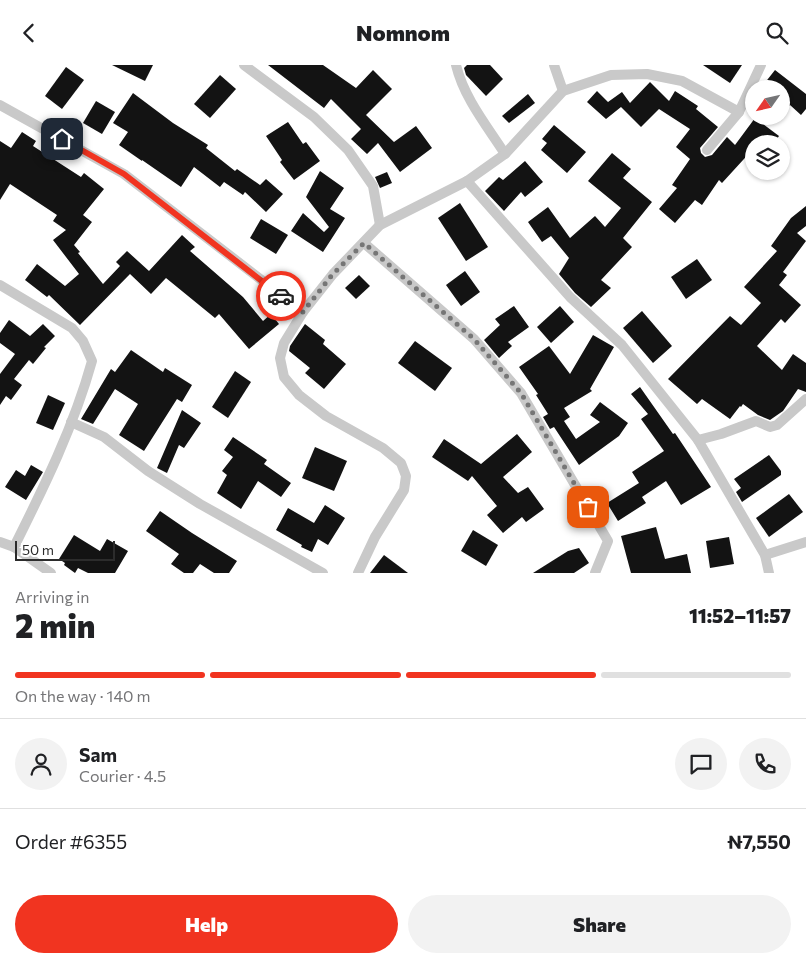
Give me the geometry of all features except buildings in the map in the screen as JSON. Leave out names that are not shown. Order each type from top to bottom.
[{"type":"street","points":[[244,65],[314,117],[348,150],[373,186],[380,225]]},
{"type":"street","points":[[456,65],[459,79],[471,102],[505,154]]},
{"type":"street","points":[[554,65],[563,91]]},
{"type":"street","points":[[707,150],[739,113],[761,65]]},
{"type":"street","points":[[358,573],[375,537],[404,490],[406,476],[401,463],[383,448],[326,416],[299,395],[284,377],[280,358],[284,343],[303,312],[332,275],[380,225],[467,181],[505,154],[563,91],[611,75],[647,74],[682,81],[739,113]]},
{"type":"street","points":[[0,105],[124,174],[303,312]]},
{"type":"street","points":[[467,181],[570,297],[622,345],[698,440],[765,555],[769,573]]},
{"type":"street","points":[[364,243],[474,339],[521,393],[608,541],[595,573]]},
{"type":"street","points":[[0,285],[72,328],[83,341],[92,361],[83,392],[71,422],[37,501],[14,547]]},
{"type":"street","points":[[698,440],[756,421],[770,427],[777,425],[806,399]]},
{"type":"street","points":[[71,422],[104,437],[148,471],[200,504],[323,573]]},
{"type":"street","points":[[0,542],[14,547],[51,573]]},
{"type":"street","points":[[765,555],[806,542]]},
{"type":"way so far","points":[[281,296],[303,312],[332,275],[364,243],[474,339],[521,393],[588,507]]},
{"type":"route","points":[[62,139],[124,174],[281,296]]}]
